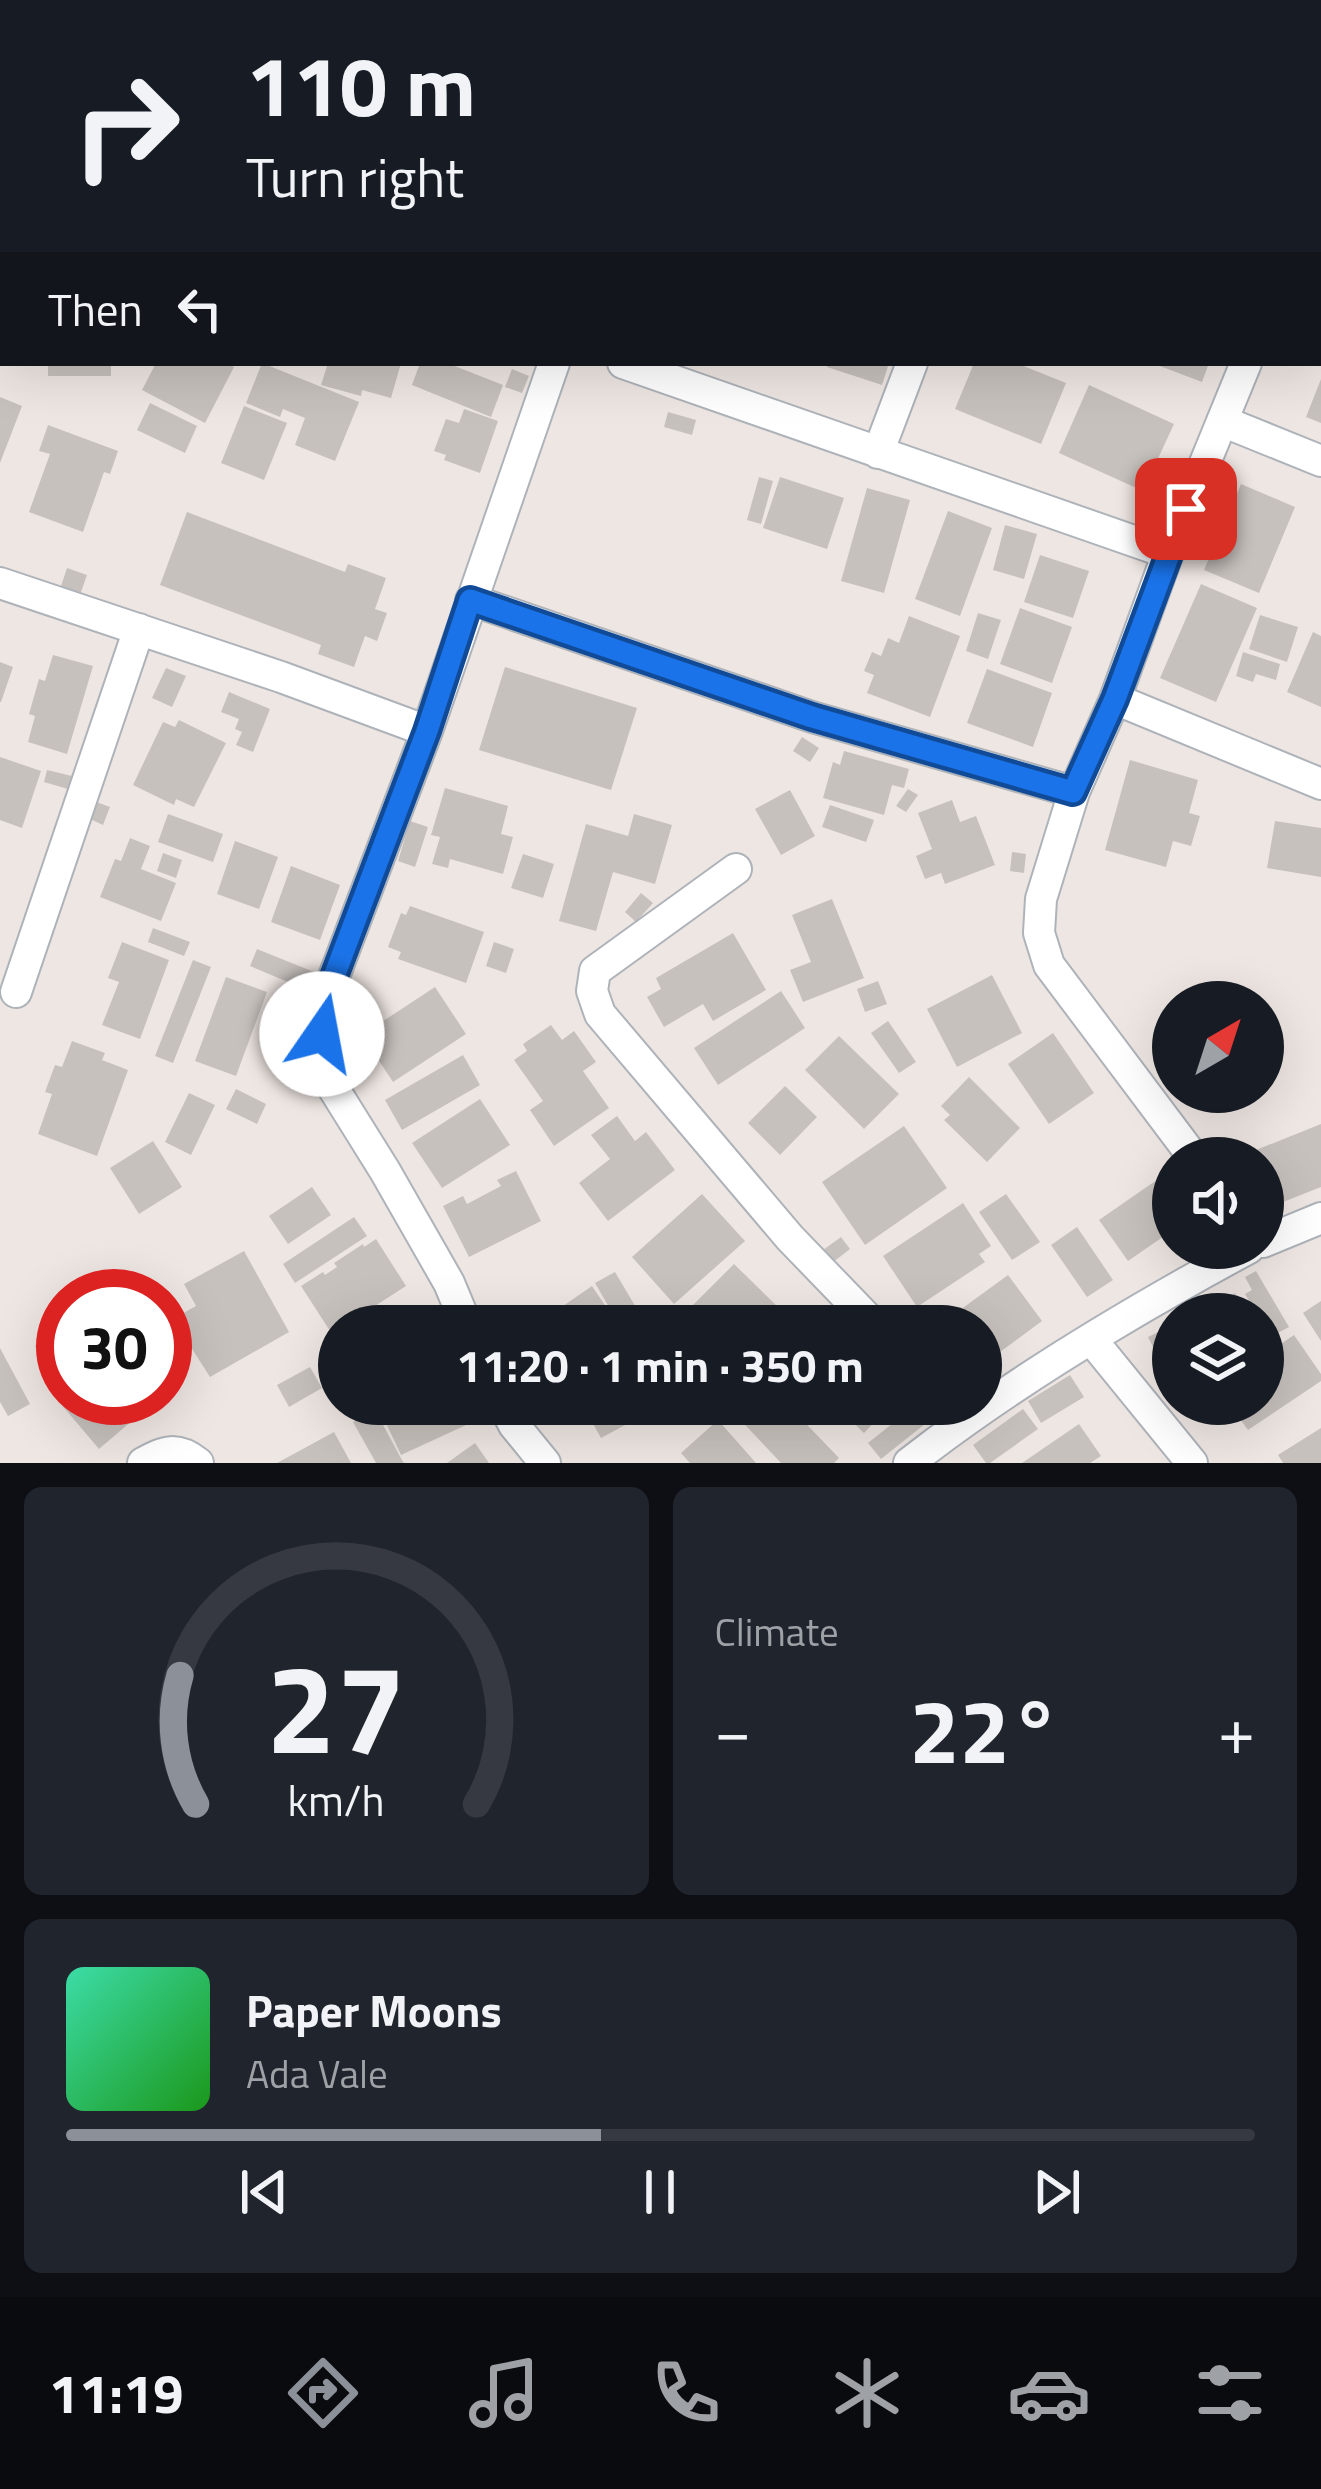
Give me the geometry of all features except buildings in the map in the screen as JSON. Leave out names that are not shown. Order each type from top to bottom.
[{"type":"street","points":[[458,1305],[332,1086],[322,1034],[327,995],[427,731],[553,366]]},
{"type":"street","points":[[632,366],[1168,553]]},
{"type":"street","points":[[878,453],[912,366]]},
{"type":"street","points":[[1178,1137],[1049,964],[1039,933],[1041,899],[1073,792],[1115,699],[1168,553],[1245,366]]},
{"type":"street","points":[[1222,421],[1321,460]]},
{"type":"street","points":[[0,583],[427,731]]},
{"type":"street","points":[[470,600],[812,717],[1073,792]]},
{"type":"street","points":[[16,992],[139,629]]},
{"type":"street","points":[[1115,699],[1321,784]]},
{"type":"street","points":[[736,869],[595,971],[592,991],[600,1014],[790,1238],[855,1305]]},
{"type":"street","points":[[1284,1233],[1321,1218]]},
{"type":"street","points":[[1002,1387],[1212,1269]]},
{"type":"street","points":[[1091,1340],[1192,1463]]},
{"type":"street","points":[[514,1425],[545,1463]]},
{"type":"street","points":[[909,1463],[944,1425]]},
{"type":"street","points":[[143,1463],[166,1451],[186,1454],[198,1463]]},
{"type":"route","points":[[322,1034],[327,995],[427,731],[470,600],[812,717],[1073,792],[1115,699],[1186,509]]}]
